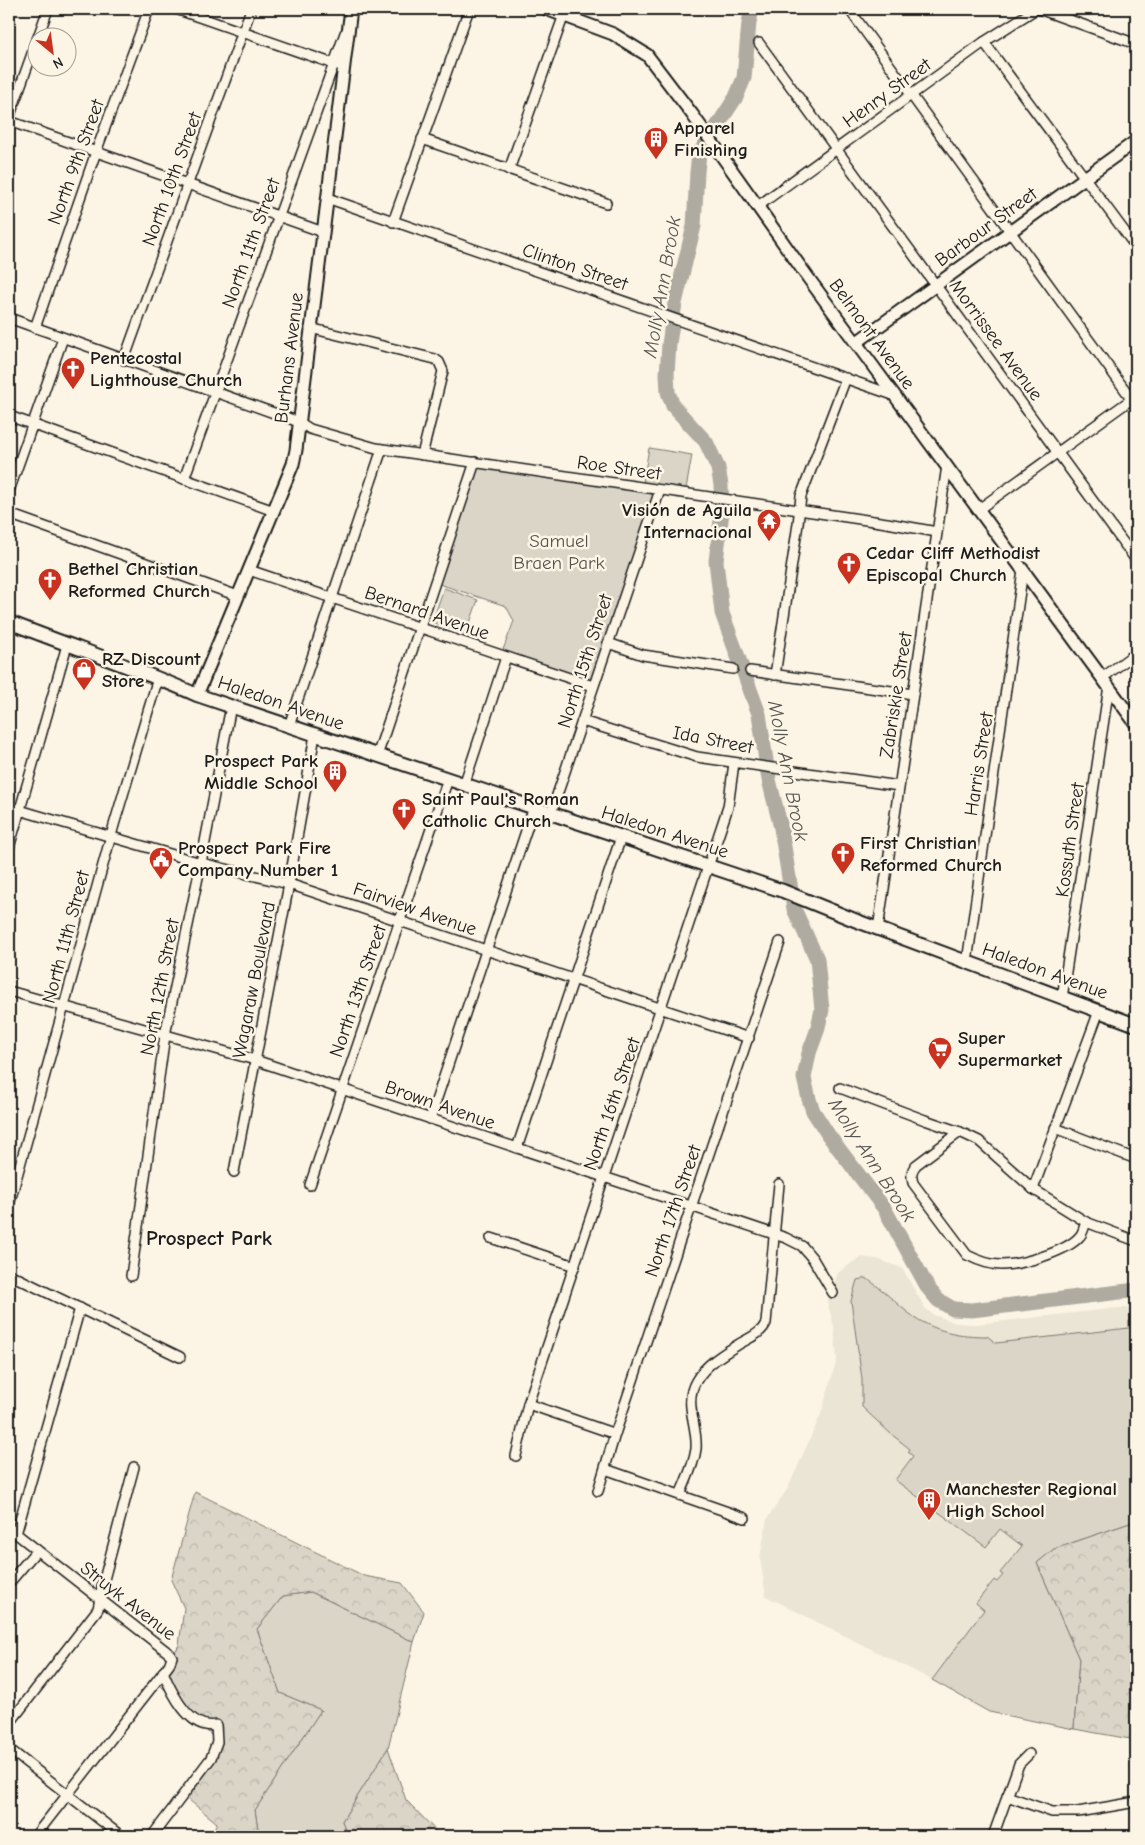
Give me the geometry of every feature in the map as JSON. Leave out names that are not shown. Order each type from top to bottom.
[{"type":"main road","name":"Haledon Avenue","points":[[9,622],[158,678],[197,695],[783,891],[878,929],[1136,1025]]},
{"type":"street","points":[[48,9],[9,120],[323,232]]},
{"type":"street","name":"North 9th Street","points":[[35,328],[96,152],[150,9]]},
{"type":"street","points":[[176,9],[339,66]]},
{"type":"street","name":"North 10th Street","points":[[124,360],[251,9]]},
{"type":"street","points":[[393,222],[469,9]]},
{"type":"street","name":"Belmont Avenue","points":[[546,9],[565,12],[613,34],[647,55],[692,114],[809,279],[1136,724]]},
{"type":"street","points":[[849,9],[910,96],[1135,400],[979,509]]},
{"type":"street","points":[[1038,9],[1136,44]]},
{"type":"street","name":"Henry Street","points":[[758,206],[984,42],[1038,9]]},
{"type":"street","points":[[509,170],[565,12]]},
{"type":"street","name":"Burhans Avenue","points":[[197,695],[293,464],[327,198],[339,66],[351,14]]},
{"type":"street","points":[[984,42],[1136,246]]},
{"type":"street","name":"Morrissee Avenue","points":[[758,43],[1136,560]]},
{"type":"street","name":"North 11th Street","points":[[184,479],[279,216],[339,66]]},
{"type":"street","points":[[422,140],[606,203]]},
{"type":"street","name":"Barbour Street","points":[[857,342],[1136,141]]},
{"type":"street","name":"Clinton Street","points":[[327,198],[896,396]]},
{"type":"street","name":"Roe Street","points":[[9,318],[299,422],[310,429],[382,449],[938,532]]},
{"type":"street","points":[[310,328],[435,359],[439,362],[443,370],[422,455]]},
{"type":"street","points":[[9,491],[63,338]]},
{"type":"street","points":[[775,675],[801,496],[846,378]]},
{"type":"street","points":[[9,416],[274,511]]},
{"type":"street","points":[[289,726],[382,449]]},
{"type":"street","points":[[377,756],[475,462]]},
{"type":"street","name":"Zabriskie Street","points":[[878,929],[947,466]]},
{"type":"street","name":"North 15th Street","points":[[552,813],[660,490]]},
{"type":"street","points":[[9,514],[238,596]]},
{"type":"street","name":"Bernard Avenue","points":[[249,570],[594,686]]},
{"type":"street","name":"Harris Street","points":[[967,962],[1023,570]]},
{"type":"street","points":[[608,643],[644,655],[733,669]]},
{"type":"street","points":[[9,848],[67,645]]},
{"type":"street","points":[[1106,682],[1136,653]]},
{"type":"street","points":[[464,784],[506,657]]},
{"type":"street","points":[[750,671],[913,694]]},
{"type":"street","name":"North 11th Street","points":[[9,1205],[111,835],[158,678]]},
{"type":"street","name":"Kossuth Street","points":[[1062,998],[1106,682]]},
{"type":"street","name":"North 12th Street","points":[[131,1276],[165,1035],[231,706]]},
{"type":"street","name":"Ida Street","points":[[582,721],[683,754],[899,786]]},
{"type":"street","name":"Wagaraw Boulevard","points":[[234,1172],[289,884],[315,735]]},
{"type":"street","name":"North 16th Street","points":[[516,1456],[528,1404],[728,807],[734,763]]},
{"type":"street","name":"North 13th Street","points":[[310,1185],[448,779]]},
{"type":"street","name":"Fairview Avenue","points":[[9,807],[111,835],[201,863],[289,884],[749,1038]]},
{"type":"street","points":[[430,1119],[534,808]]},
{"type":"street","points":[[517,1148],[621,837]]},
{"type":"street","name":"North 17th Street","points":[[598,1490],[615,1434],[780,942]]},
{"type":"street","name":"Brown Avenue","points":[[9,991],[255,1060],[774,1234],[802,1246],[814,1259],[833,1293]]},
{"type":"street","points":[[1033,1189],[1099,1011]]},
{"type":"street","points":[[840,1088],[960,1132],[979,1141],[1033,1189],[1086,1222],[1136,1241]]},
{"type":"street","points":[[1055,1128],[1136,1159]]},
{"type":"street","points":[[960,1132],[916,1165],[912,1170],[912,1177],[913,1183],[968,1255],[977,1260],[1000,1265],[1031,1260],[1053,1253],[1074,1242],[1080,1236],[1086,1222]]},
{"type":"street","points":[[680,1496],[693,1465],[696,1447],[690,1398],[695,1382],[704,1369],[764,1328],[766,1323],[779,1184]]},
{"type":"street","points":[[491,1238],[575,1266]]},
{"type":"street","points":[[9,1274],[180,1357]]},
{"type":"street","points":[[16,1534],[80,1308]]},
{"type":"street","points":[[528,1404],[615,1434]]},
{"type":"street","points":[[9,1724],[98,1609],[134,1467]]},
{"type":"street","points":[[605,1469],[746,1518]]},
{"type":"street","name":"Struyk Avenue","points":[[9,1528],[170,1654],[172,1660],[163,1672],[176,1700],[187,1714],[202,1724],[216,1725],[217,1742],[211,1758],[152,1836]]},
{"type":"street","points":[[9,1583],[37,1550]]},
{"type":"street","points":[[35,1836],[163,1672]]},
{"type":"street","points":[[9,1749],[121,1836]]},
{"type":"street","points":[[993,1836],[1019,1764],[1030,1754]]},
{"type":"street","points":[[1007,1796],[1042,1809],[1060,1813],[1078,1812],[1136,1802]]},
{"type":"shaded area","points":[[860,1257],[877,1259],[902,1268],[925,1308],[932,1314],[956,1323],[977,1324],[1136,1307],[1136,1521],[1065,1546],[1037,1563],[1079,1659],[1074,1729],[989,1712],[932,1680],[766,1596],[760,1558],[767,1519],[788,1488],[821,1414],[837,1359],[834,1326],[827,1302],[838,1273]]},
{"type":"green space","points":[[649,448],[692,455],[686,489],[643,482]]},
{"type":"green space","name":"Samuel Braen Park","points":[[473,462],[659,491],[594,687],[501,655],[514,621],[506,606],[433,582]]},
{"type":"green space","points":[[444,588],[478,600],[466,634],[432,622]]},
{"type":"green space","points":[[866,1278],[914,1317],[931,1326],[949,1332],[987,1336],[996,1343],[1129,1328],[1129,1321],[1136,1322],[1136,1521],[1054,1549],[1037,1563],[1079,1659],[1074,1729],[989,1712],[932,1680],[984,1610],[976,1603],[994,1580],[997,1582],[1003,1575],[1000,1573],[1022,1546],[1000,1529],[986,1547],[895,1480],[913,1456],[908,1452],[910,1449],[862,1407],[862,1379],[851,1301],[857,1280]]},
{"type":"green space","points":[[195,1492],[364,1576],[402,1583],[424,1612],[414,1642],[311,1592],[283,1596],[257,1629],[280,1693],[321,1710],[255,1810],[259,1836],[210,1836],[217,1823],[183,1795],[216,1740],[157,1682],[179,1645],[184,1608],[171,1580]]},
{"type":"green space","points":[[1136,1521],[1136,1740],[1074,1729],[1079,1659],[1037,1563],[1054,1549]]},
{"type":"green space","points":[[311,1592],[414,1642],[388,1748],[342,1821],[348,1836],[259,1836],[255,1810],[321,1710],[280,1693],[257,1629],[283,1596]]},
{"type":"green space","points":[[388,1748],[406,1800],[441,1836],[348,1836],[342,1821]]},
{"type":"waterway","name":"Molly Ann Brook","points":[[752,9],[744,78],[736,97],[699,154],[694,226],[675,303],[667,374],[668,392],[673,406],[706,442],[718,468],[722,512],[716,561],[722,613],[759,714],[769,780],[781,828],[794,909],[817,959],[822,1010],[809,1053],[804,1078],[809,1099],[813,1111],[829,1136],[884,1208],[928,1288],[938,1300],[953,1309],[972,1310],[1136,1290]]},
{"type":"place","name":"Apparel Finishing","points":[[656,160]]},
{"type":"place","name":"Pentecostal Lighthouse Church","points":[[73,390]]},
{"type":"place","name":"Visión de Aguila Internacional","points":[[769,542]]},
{"type":"place","name":"Cedar Cliff Methodist Episcopal Church","points":[[849,585]]},
{"type":"place","name":"Bethel Christian Reformed Church","points":[[50,601]]},
{"type":"place","name":"RZ Discount Store","points":[[84,691]]},
{"type":"place","name":"Prospect Park Middle School","points":[[335,793]]},
{"type":"place","name":"Saint Paul's Roman Catholic Church","points":[[404,831]]},
{"type":"place","name":"First Christian Reformed Church","points":[[843,875]]},
{"type":"place","name":"Prospect Park Fire Company Number 1","points":[[161,880]]},
{"type":"place","name":"Super Supermarket","points":[[940,1070]]},
{"type":"place","name":"Manchester Regional High School","points":[[929,1521]]},
{"type":"district","name":"Prospect Park","points":[[209,1238]]}]
